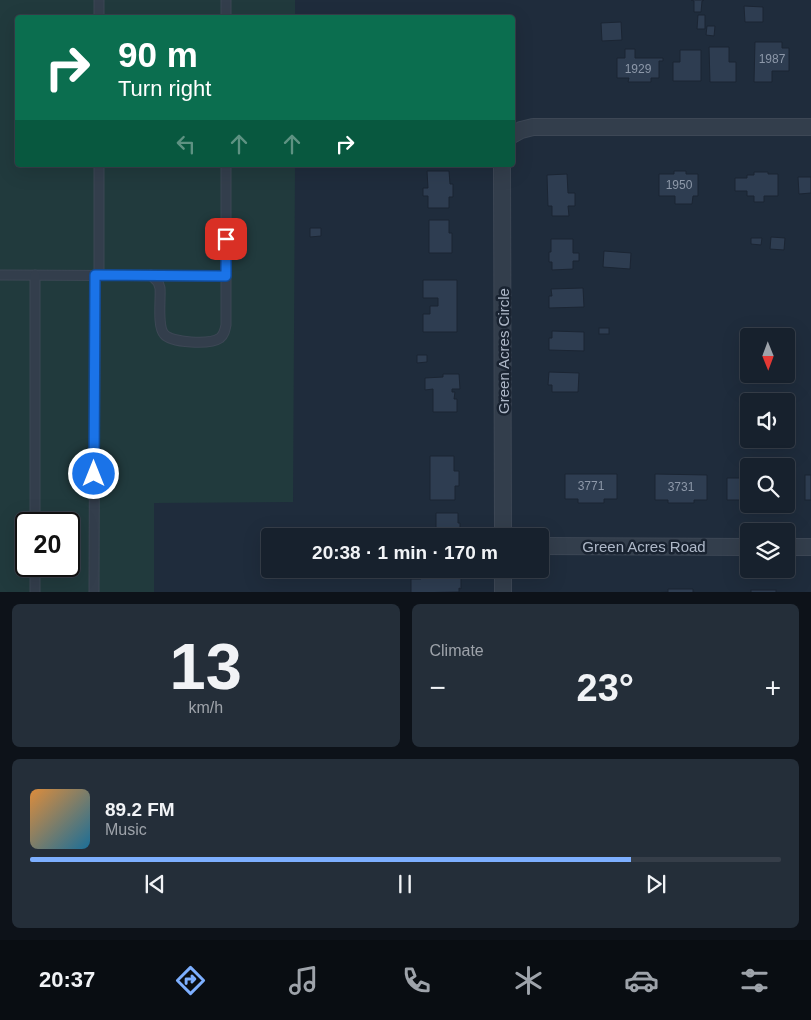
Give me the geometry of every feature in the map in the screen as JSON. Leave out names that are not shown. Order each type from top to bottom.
[{"type":"street","points":[[515,133],[533,127],[811,127]]},
{"type":"street","name":"Green Acres Circle","points":[[502,167],[503,528]]},
{"type":"street","name":"Green Acres Road","points":[[549,546],[740,547]]},
{"type":"street","points":[[795,547],[811,547]]},
{"type":"street","points":[[503,578],[503,592]]},
{"type":"lane","points":[[99,0],[99,15]]},
{"type":"lane","points":[[226,0],[226,15]]},
{"type":"lane","points":[[94,592],[99,167]]},
{"type":"lane","points":[[152,275],[160,288],[161,327],[163,333],[172,340],[203,343],[213,342],[220,338],[225,332],[226,325],[226,167]]},
{"type":"lane","points":[[0,275],[226,276]]},
{"type":"lane","points":[[35,275],[35,512]]},
{"type":"lane","points":[[35,577],[35,592]]},
{"type":"green space","points":[[0,0],[295,0],[295,15],[15,15],[15,167],[295,167],[293,502],[154,503],[154,592],[0,592]]},
{"type":"building","points":[[691,0],[704,0],[702,1],[701,12],[694,12],[694,1]]},
{"type":"building","points":[[744,6],[763,7],[763,22],[745,22]]},
{"type":"building","points":[[698,15],[705,15],[705,29],[697,29]]},
{"type":"building","points":[[621,22],[622,40],[602,41],[601,23]]},
{"type":"building","points":[[707,26],[715,26],[714,36],[706,35]]},
{"type":"building","points":[[755,42],[782,42],[782,48],[789,48],[789,71],[772,71],[772,82],[754,82]]},
{"type":"building","points":[[709,47],[729,47],[729,62],[736,62],[736,82],[710,82]]},
{"type":"building","points":[[625,49],[635,49],[635,58],[663,58],[663,61],[659,61],[659,78],[651,78],[651,82],[628,82],[629,78],[617,78],[617,58],[625,58]]},
{"type":"building","points":[[680,50],[701,50],[701,81],[673,81],[673,62],[680,62]]},
{"type":"building","points":[[427,171],[449,171],[450,184],[453,184],[453,197],[449,197],[449,208],[428,208],[428,196],[423,196],[423,188],[428,188]]},
{"type":"building","points":[[674,171],[698,174],[698,196],[693,196],[692,204],[675,204],[675,196],[659,196],[659,174],[674,174]]},
{"type":"building","points":[[754,172],[778,174],[778,196],[764,196],[764,202],[754,202],[754,196],[747,196],[747,191],[735,191],[735,178],[747,178],[747,175],[754,175]]},
{"type":"building","points":[[567,174],[568,193],[575,193],[575,206],[568,206],[569,216],[552,216],[552,206],[548,206],[547,175]]},
{"type":"building","points":[[798,177],[811,177],[811,193],[799,194]]},
{"type":"building","points":[[429,220],[449,220],[449,233],[452,233],[452,253],[429,253]]},
{"type":"building","points":[[310,228],[321,228],[321,236],[310,237]]},
{"type":"building","points":[[771,237],[785,238],[784,250],[770,249]]},
{"type":"building","points":[[751,238],[762,238],[761,245],[751,244]]},
{"type":"building","points":[[551,239],[573,239],[573,253],[579,253],[579,261],[573,261],[573,269],[552,270],[552,262],[549,262]]},
{"type":"building","points":[[604,251],[631,253],[630,269],[603,267]]},
{"type":"building","points":[[423,280],[457,280],[457,332],[423,332],[423,314],[430,314],[430,306],[438,306],[438,298],[423,298]]},
{"type":"building","points":[[583,288],[584,307],[549,308],[549,296],[552,296],[551,289]]},
{"type":"building","points":[[599,328],[609,328],[609,334],[599,334]]},
{"type":"building","points":[[552,331],[584,332],[584,351],[549,350],[549,338],[552,338]]},
{"type":"building","points":[[417,355],[427,355],[427,362],[417,363]]},
{"type":"building","points":[[549,372],[579,373],[578,392],[552,392],[552,385],[548,385]]},
{"type":"building","points":[[443,374],[459,374],[460,389],[452,389],[452,392],[455,392],[454,399],[457,399],[457,412],[433,412],[433,389],[425,390],[425,378],[443,377]]},
{"type":"building","points":[[430,456],[454,456],[454,471],[459,471],[459,486],[455,486],[455,500],[430,500]]},
{"type":"building","points":[[565,474],[617,474],[617,499],[604,499],[604,503],[578,503],[578,499],[565,499]]},
{"type":"building","points":[[655,474],[707,475],[707,500],[694,500],[694,503],[668,503],[668,500],[655,500]]},
{"type":"building","points":[[805,475],[811,475],[811,500],[805,500]]},
{"type":"building","points":[[727,478],[740,478],[740,500],[727,500]]},
{"type":"building","points":[[436,513],[458,513],[460,528],[436,528]]},
{"type":"building","points":[[461,578],[461,589],[459,588],[459,592],[411,592],[411,579]]},
{"type":"building","points":[[668,589],[693,589],[693,592],[668,592]]},
{"type":"building","points":[[751,590],[776,590],[776,592],[751,592]]},
{"type":"route","points":[[94,474],[95,275],[226,276],[226,239]]}]
